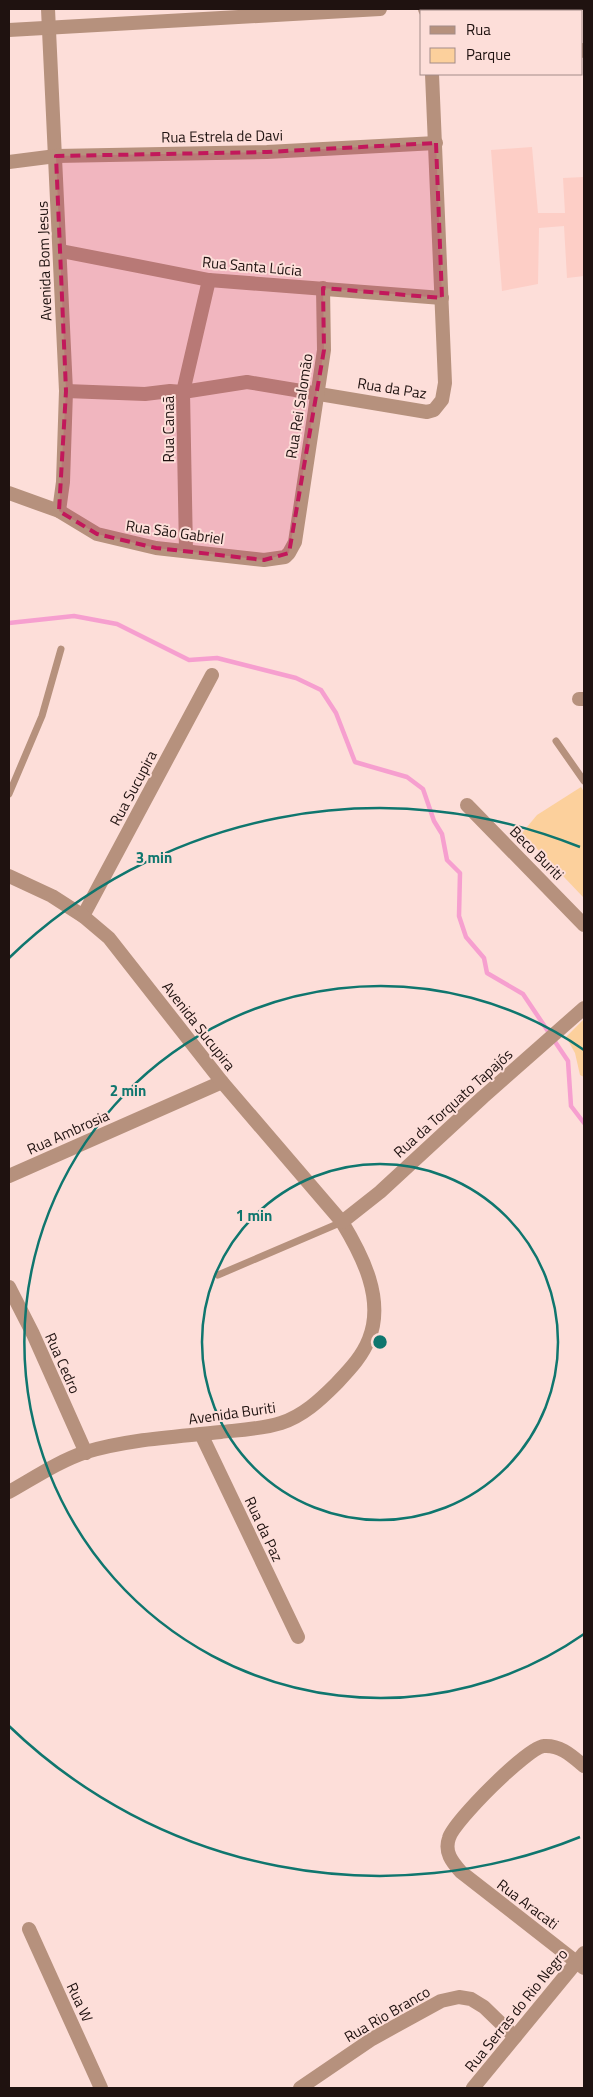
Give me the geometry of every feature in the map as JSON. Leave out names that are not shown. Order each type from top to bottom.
[{"type":"street","name":"Avenida Bom Jesus","points":[[48,9],[61,251],[66,391],[63,482],[59,511]]},
{"type":"street","points":[[9,30],[380,9]]},
{"type":"street","name":"Rua da Paz","points":[[66,391],[145,394],[170,391],[183,392],[248,382],[427,412],[434,410],[445,393],[432,75]]},
{"type":"street","name":"Rua Estrela de Davi","points":[[9,162],[56,156],[268,152],[436,143]]},
{"type":"street","name":"Rua Santa Lúcia","points":[[61,251],[209,280],[442,298]]},
{"type":"street","name":"Rua Canaã","points":[[186,551],[183,392],[209,280]]},
{"type":"street","name":"Rua Rei Salomão","points":[[296,528],[324,350],[323,288]]},
{"type":"street","name":"Rua São Gabriel","points":[[9,493],[59,511],[97,534],[156,548],[264,560],[278,559],[290,553],[296,528]]},
{"type":"street","name":"Rua Sucupira","points":[[83,916],[212,675]]},
{"type":"street","name":"Beco Buriti","points":[[467,805],[584,925]]},
{"type":"street","name":"Avenida Sucupira","points":[[9,876],[52,896],[83,916],[109,938],[222,1082],[342,1222]]},
{"type":"street","name":"Rua da Torquato Tapajós","points":[[342,1222],[380,1192],[483,1096],[580,1012]]},
{"type":"street","name":"Rua Ambrosia","points":[[9,1176],[222,1082]]},
{"type":"street","name":"Avenida Buriti","points":[[9,1492],[86,1452],[138,1441],[281,1423],[314,1406],[355,1364],[370,1338],[373,1314],[372,1287],[364,1262],[342,1222]]},
{"type":"street","name":"Rua Cedro","points":[[9,1287],[33,1334],[86,1452]]},
{"type":"street","name":"Rua da Paz","points":[[201,1434],[298,1637]]},
{"type":"street","name":"Rua Aracati","points":[[582,1961],[476,1885],[455,1865],[447,1850],[449,1837],[478,1800],[529,1753],[542,1746],[563,1749],[584,1766]]},
{"type":"street","name":"Rua W","points":[[29,1929],[101,2088]]},
{"type":"street","name":"Rua Serras do Rio Negro","points":[[473,2088],[582,1961]]},
{"type":"street","name":"Rua Rio Branco","points":[[300,2088],[372,2039],[441,2001],[459,1997],[471,1999],[484,2007],[515,2037]]},
{"type":"lane","points":[[9,794],[42,716],[61,649]]},
{"type":"lane","points":[[556,741],[584,781]]},
{"type":"lane","points":[[218,1275],[342,1222]]},
{"type":"highlighted area","points":[[436,143],[442,298],[323,288],[324,350],[289,553],[264,560],[156,548],[97,534],[59,511],[66,391],[56,156],[267,152]]},
{"type":"shaded area","points":[[532,147],[538,213],[565,213],[563,178],[584,177],[584,276],[567,278],[564,226],[539,228],[538,284],[502,291],[491,150]]},
{"type":"green space","points":[[581,787],[584,792],[584,898],[522,833],[537,815]]},
{"type":"green space","points":[[584,1019],[584,1077],[580,1075],[575,1053],[566,1037]]},
{"type":"waterway","points":[[9,623],[74,616],[117,624],[189,660],[217,658],[296,678],[321,690],[336,713],[355,762],[407,777],[423,789],[434,821],[442,834],[447,860],[460,873],[459,916],[466,937],[484,958],[487,973],[523,994],[568,1061],[571,1106],[584,1123]]}]
